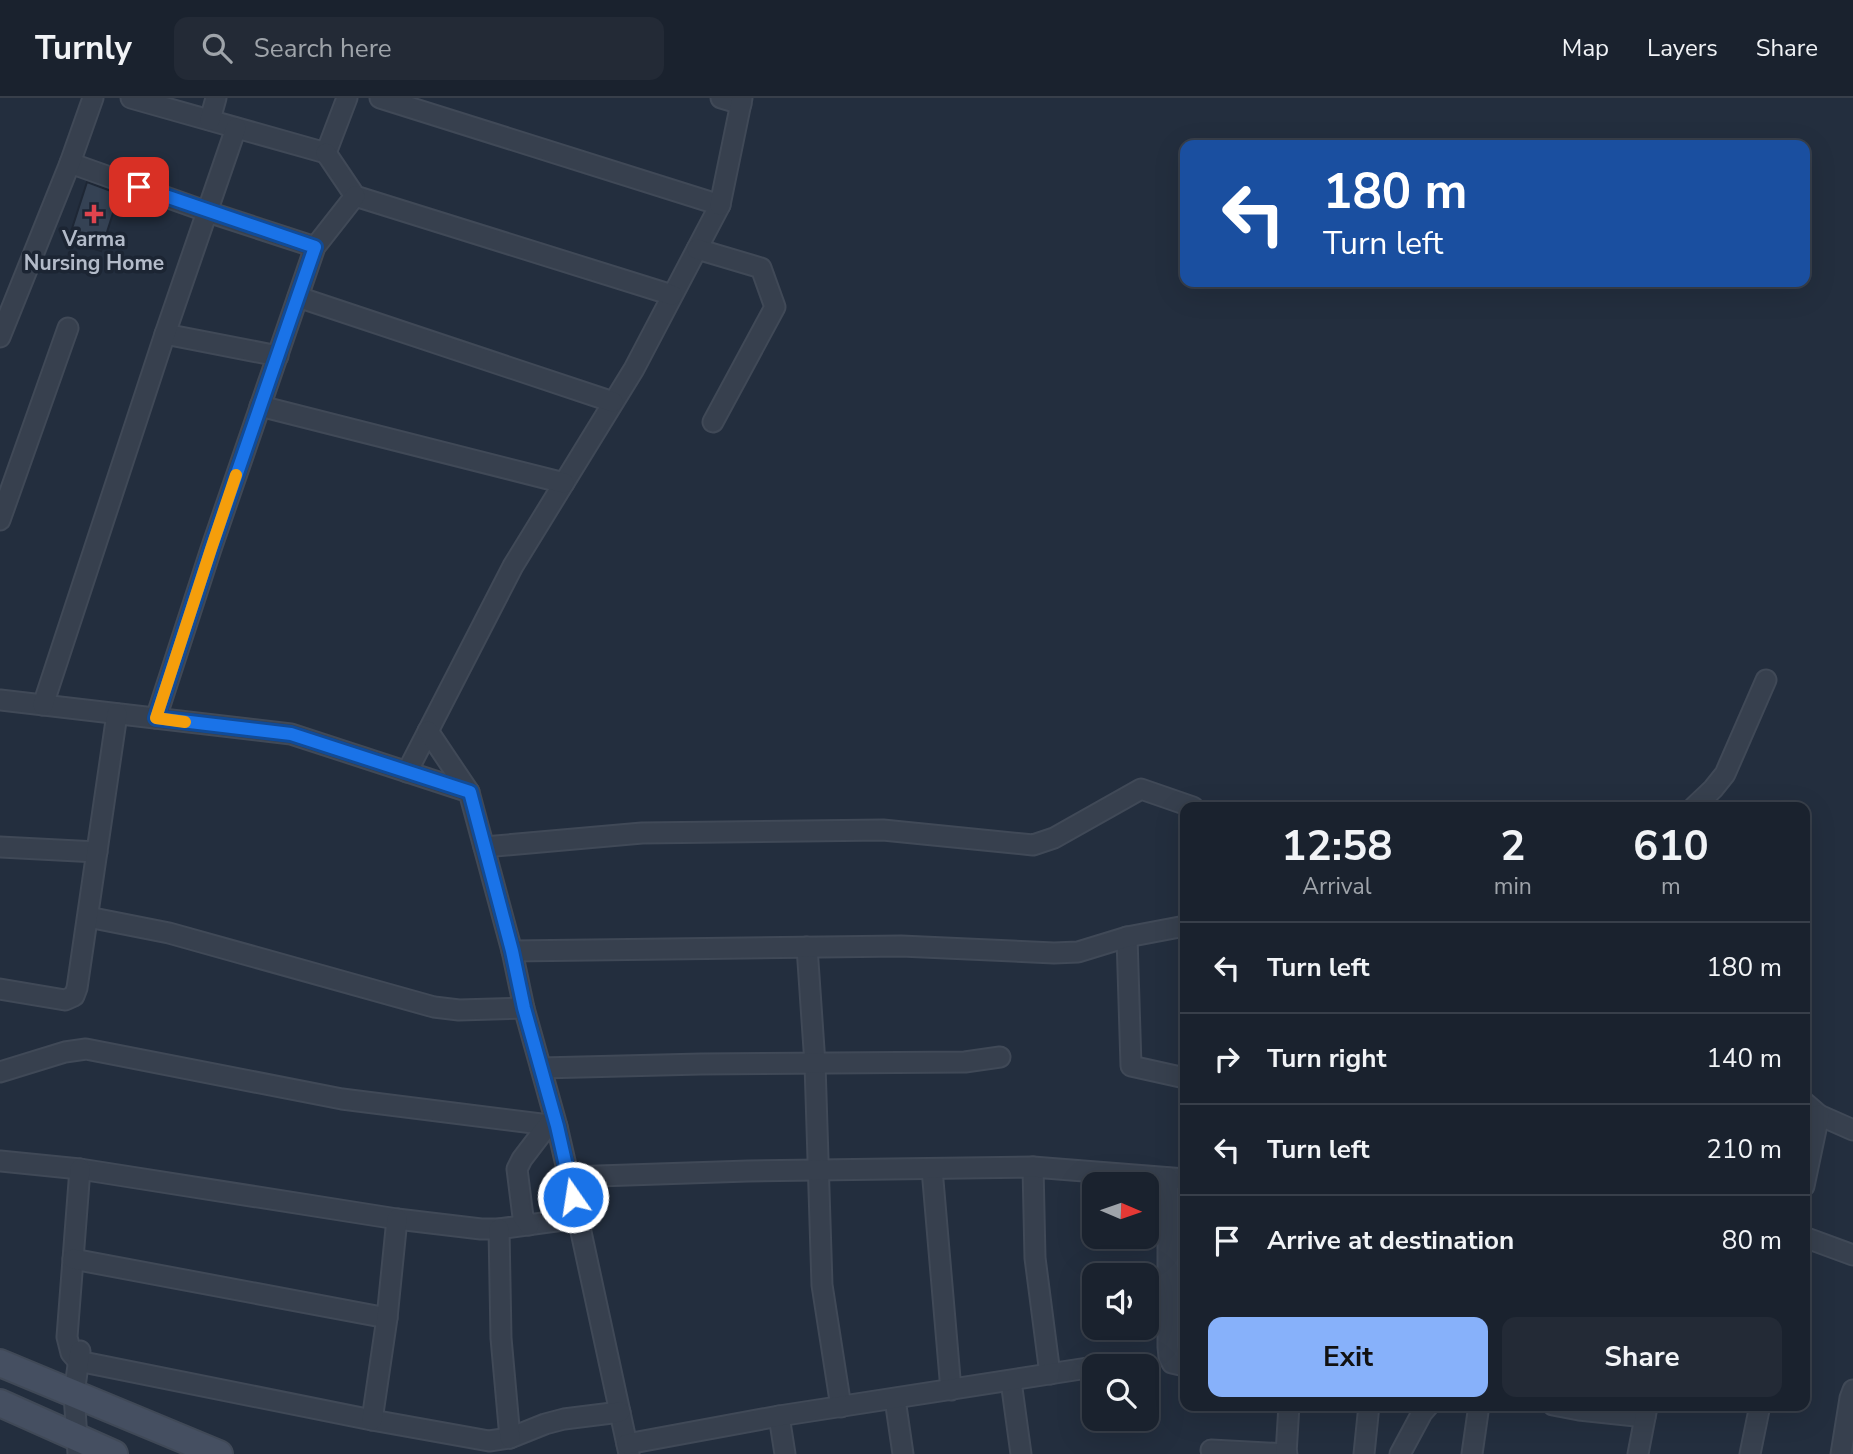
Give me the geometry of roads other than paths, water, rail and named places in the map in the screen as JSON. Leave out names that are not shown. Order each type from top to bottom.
[{"type":"main road","points":[[0,1363],[219,1454]]},
{"type":"main road","points":[[0,1403],[77,1446],[114,1454]]},
{"type":"street","points":[[0,337],[71,163],[93,98]]},
{"type":"street","points":[[131,98],[326,153],[355,196],[672,295]]},
{"type":"street","points":[[210,120],[216,98]]},
{"type":"street","points":[[326,153],[347,98]]},
{"type":"street","points":[[380,98],[720,205]]},
{"type":"street","points":[[407,772],[513,566],[634,369],[720,205],[742,101],[721,98]]},
{"type":"street","points":[[43,705],[236,128]]},
{"type":"street","points":[[71,163],[315,247]]},
{"type":"street","points":[[156,718],[315,247],[355,196]]},
{"type":"street","points":[[697,249],[761,268],[775,307],[713,422]]},
{"type":"street","points":[[298,297],[613,402]]},
{"type":"street","points":[[0,520],[68,328]]},
{"type":"street","points":[[165,334],[278,356]]},
{"type":"street","points":[[260,406],[564,483]]},
{"type":"street","points":[[1699,802],[1725,774],[1766,680]]},
{"type":"street","points":[[0,700],[291,734],[470,792]]},
{"type":"street","points":[[0,989],[65,1000],[74,996],[117,714]]},
{"type":"street","points":[[428,730],[470,792],[578,1218],[628,1449],[779,1416],[1082,1369]]},
{"type":"street","points":[[484,848],[642,834],[883,830],[1033,845],[1055,838],[1141,789],[1180,802]]},
{"type":"street","points":[[0,846],[97,852]]},
{"type":"street","points":[[88,917],[169,933],[434,1007],[459,1010],[524,1008]]},
{"type":"street","points":[[512,951],[901,946],[1054,953],[1078,952],[1126,937],[1180,927]]},
{"type":"street","points":[[1126,937],[1131,1066],[1180,1077]]},
{"type":"street","points":[[807,947],[815,1064],[822,1285],[841,1407]]},
{"type":"street","points":[[0,1072],[65,1052],[86,1049],[342,1099],[553,1126]]},
{"type":"street","points":[[541,1068],[965,1062],[1000,1057]]},
{"type":"street","points":[[1810,1128],[1812,1108],[1853,1130]]},
{"type":"street","points":[[529,1225],[523,1217],[517,1169],[522,1159],[553,1126]]},
{"type":"street","points":[[0,1161],[80,1169],[397,1219],[481,1229],[578,1218]]},
{"type":"street","points":[[568,1177],[748,1171],[1033,1167],[1176,1178],[1177,1272],[1169,1357],[1172,1363],[1180,1365]]},
{"type":"street","points":[[1033,1167],[1035,1258],[1050,1374]]},
{"type":"street","points":[[80,1169],[67,1337],[71,1353],[372,1420],[489,1441],[510,1438],[564,1419],[620,1412]]},
{"type":"street","points":[[932,1169],[951,1390]]},
{"type":"street","points":[[372,1420],[387,1318],[397,1219]]},
{"type":"street","points":[[499,1229],[501,1338],[510,1438]]},
{"type":"street","points":[[1810,1239],[1853,1255]]},
{"type":"street","points":[[73,1259],[387,1318]]},
{"type":"street","points":[[77,1446],[74,1394],[79,1356]]},
{"type":"street","points":[[1011,1381],[1021,1454]]},
{"type":"street","points":[[1840,1454],[1853,1390]]},
{"type":"street","points":[[895,1399],[902,1454]]},
{"type":"street","points":[[1211,1450],[1287,1454],[1289,1411]]},
{"type":"street","points":[[1364,1454],[1368,1411]]},
{"type":"street","points":[[1401,1454],[1424,1411]]},
{"type":"street","points":[[1472,1454],[1478,1411]]},
{"type":"street","points":[[1637,1454],[1646,1411]]},
{"type":"street","points":[[1750,1454],[1759,1411]]},
{"type":"street","points":[[779,1416],[785,1454]]},
{"type":"place","name":"Varma Nursing Home","points":[[94,214]]}]
